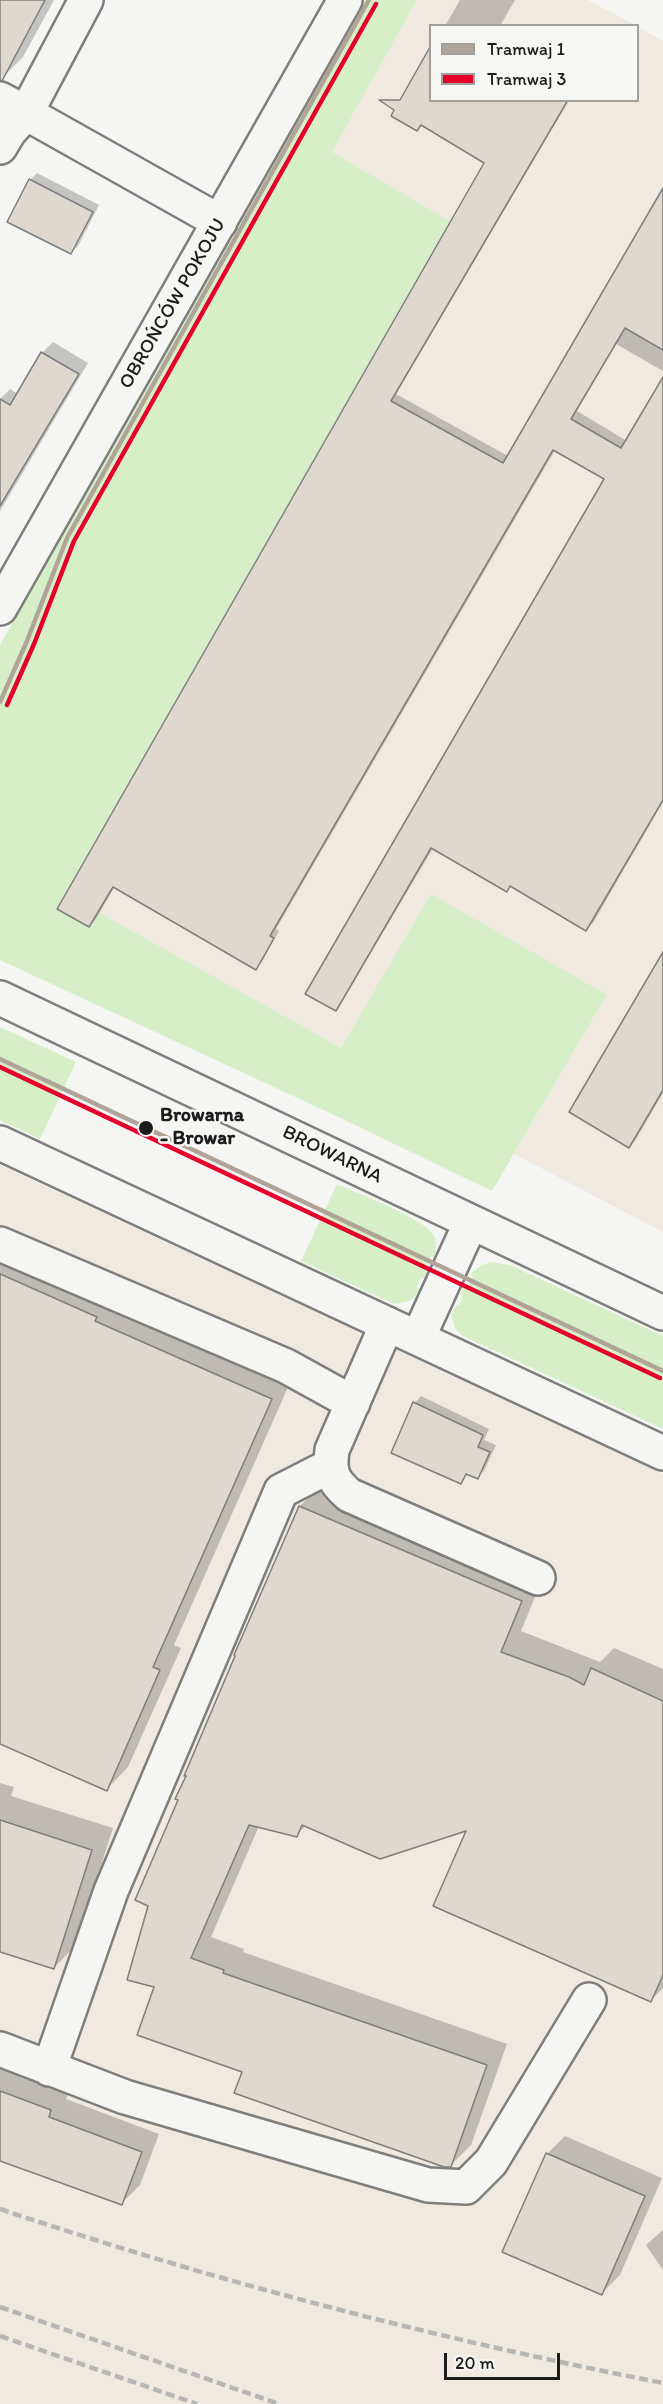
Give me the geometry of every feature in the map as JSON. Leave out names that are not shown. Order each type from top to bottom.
[{"type":"main road","points":[[0,147],[9,132],[13,106],[86,0]]},
{"type":"main road","name":"OBROŃCÓW POKOJU","points":[[0,608],[345,0]]},
{"type":"main road","points":[[13,106],[220,222]]},
{"type":"main road","name":"BROWARNA","points":[[0,998],[663,1313]]},
{"type":"main road","points":[[0,1143],[663,1453]]},
{"type":"main road","points":[[418,1338],[471,1222]]},
{"type":"main road","points":[[0,1244],[286,1366],[353,1402]]},
{"type":"main road","points":[[387,1324],[332,1450],[330,1466],[334,1479],[349,1495],[538,1578]]},
{"type":"main road","points":[[49,2069],[114,1883],[280,1491],[330,1466]]},
{"type":"main road","points":[[0,2049],[125,2097],[428,2185],[466,2187],[491,2162],[589,2000]]},
{"type":"shaded area","points":[[417,0],[588,0],[633,24],[429,24],[429,102],[639,102],[639,28],[663,41],[663,1232],[514,1154],[599,1009],[355,1068],[45,913],[446,220],[332,152]]},
{"type":"shaded area","points":[[0,1165],[663,1474],[663,2404],[0,2404]]},
{"type":"green space","points":[[363,0],[417,0],[332,152],[451,222],[57,909],[89,927],[98,912],[341,1048],[431,894],[607,995],[492,1191],[0,960],[0,645]]},
{"type":"green space","points":[[0,1027],[76,1062],[40,1139],[0,1120]]},
{"type":"green space","points":[[337,1184],[404,1214],[433,1234],[436,1242],[435,1257],[431,1256],[425,1278],[422,1277],[416,1287],[420,1290],[410,1301],[394,1304],[301,1261]]},
{"type":"green space","points":[[492,1262],[510,1265],[663,1336],[663,1429],[463,1336],[456,1330],[451,1315],[463,1296],[460,1295],[465,1285],[468,1286],[473,1276],[470,1274],[482,1265]]},
{"type":"building","points":[[0,0],[45,0],[2,81],[0,80]]},
{"type":"building","points":[[429,49],[429,102],[567,102],[391,401],[503,463],[663,188],[663,350],[625,328],[571,419],[621,448],[663,377],[663,800],[586,931],[510,886],[507,892],[431,848],[336,1011],[305,994],[604,479],[553,450],[270,936],[274,938],[256,970],[113,887],[89,927],[57,909],[484,163],[421,125],[417,131],[391,116],[394,110],[379,100],[400,100]]},
{"type":"building","points":[[29,179],[93,212],[71,254],[7,222]]},
{"type":"building","points":[[41,352],[79,374],[0,506],[0,399],[10,405]]},
{"type":"building","points":[[663,952],[663,1090],[629,1148],[569,1112]]},
{"type":"building","points":[[0,1274],[97,1317],[95,1321],[272,1399],[153,1667],[160,1670],[107,1791],[0,1744]]},
{"type":"building","points":[[413,1402],[483,1435],[478,1447],[490,1452],[478,1479],[466,1474],[461,1484],[391,1453]]},
{"type":"building","points":[[299,1506],[522,1601],[501,1652],[569,1677],[584,1685],[591,1668],[663,1701],[663,1975],[651,2002],[433,1906],[466,1831],[380,1859],[302,1825],[297,1837],[249,1825],[191,1958],[224,1970],[223,1973],[487,2065],[451,2167],[444,2167],[234,2093],[242,2072],[137,2035],[154,1987],[127,1980],[148,1906],[135,1900],[178,1800],[175,1799],[234,1655]]},
{"type":"building","points":[[0,1820],[92,1850],[54,1969],[0,1952]]},
{"type":"building","points":[[0,2091],[51,2110],[49,2117],[142,2152],[122,2205],[0,2161]]},
{"type":"building","points":[[546,2153],[645,2196],[602,2295],[502,2252]]},
{"type":"railway","points":[[0,2209],[164,2261],[328,2307],[495,2348],[663,2383]]},
{"type":"railway","points":[[0,2307],[279,2404]]},
{"type":"railway","points":[[0,2336],[197,2404]]},
{"type":"tram line","name":"1","points":[[0,702],[27,641],[67,538],[369,0]]},
{"type":"tram line","name":"3","points":[[7,705],[34,644],[74,541],[376,4]]},
{"type":"tram line","name":"1","points":[[0,1059],[663,1371]]},
{"type":"tram line","name":"3","points":[[0,1067],[660,1378]]},
{"type":"place","name":"Browarna - Browar","points":[[146,1128]]}]
